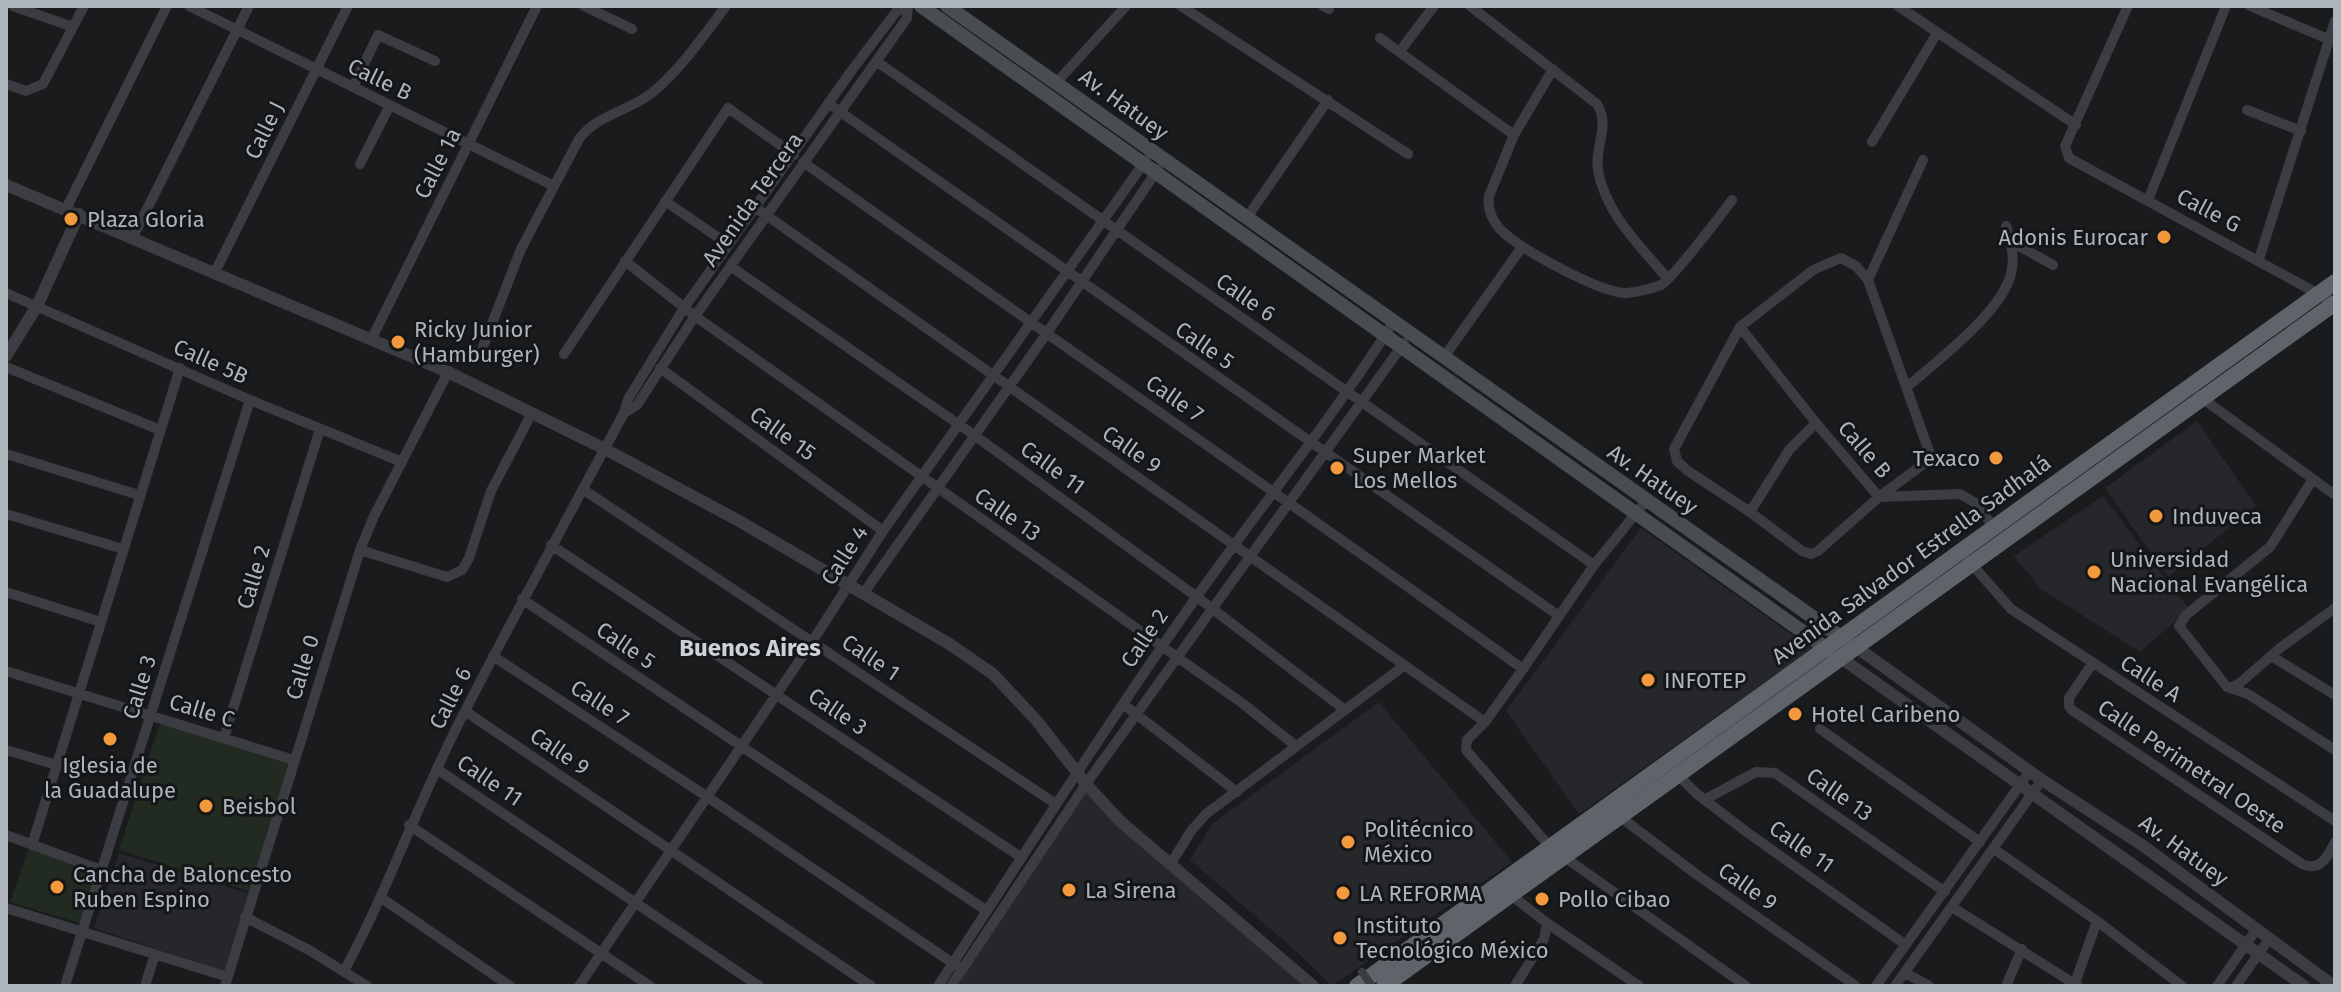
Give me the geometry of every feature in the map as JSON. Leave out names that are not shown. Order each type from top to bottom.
[{"type":"highway","name":"Avenida Salvador Estrella Sadhalá","points":[[1360,979],[1505,888],[1556,852],[1840,637],[2335,282]]},
{"type":"highway","name":"Avenida Salvador Estrella Sadhalá","points":[[1556,852],[1619,816],[1679,776],[2335,303]]},
{"type":"highway","name":"Avenida Salvador Estrella Sadhalá","points":[[1384,986],[1505,888]]},
{"type":"main road","name":"Av. Hatuey","points":[[921,6],[1154,162],[1248,216],[1394,321],[1406,340],[1642,507],[1856,647]]},
{"type":"main road","name":"Av. Hatuey","points":[[947,6],[1056,83],[1154,162],[1385,335],[1406,340],[1444,357],[1841,658]]},
{"type":"street","points":[[13,6],[73,27]]},
{"type":"street","points":[[6,84],[20,90],[32,90],[43,84],[84,6]]},
{"type":"street","points":[[6,356],[37,306],[72,211],[167,6]]},
{"type":"street","name":"Calle B","points":[[189,6],[554,186]]},
{"type":"street","points":[[133,237],[249,6]]},
{"type":"street","name":"Calle J","points":[[215,272],[348,6]]},
{"type":"street","name":"Calle 1a","points":[[372,338],[537,6]]},
{"type":"street","points":[[584,6],[632,29]]},
{"type":"street","points":[[479,357],[521,249],[587,129],[651,94],[673,73],[726,6]]},
{"type":"street","name":"Avenida Tercera","points":[[605,449],[628,399],[684,308],[756,208],[839,111],[907,18],[908,6]]},
{"type":"street","name":"Avenida Tercera","points":[[624,413],[637,405],[766,215],[829,104],[896,12],[908,6]]},
{"type":"street","points":[[1056,83],[1126,6]]},
{"type":"street","points":[[1181,6],[1408,154]]},
{"type":"street","points":[[1400,51],[1434,6]]},
{"type":"street","points":[[1470,6],[1597,104],[1604,123],[1597,162],[1607,201],[1668,279]]},
{"type":"street","points":[[1898,6],[2076,125],[2128,6]]},
{"type":"street","points":[[2148,200],[2226,6]]},
{"type":"street","points":[[2250,6],[2328,39]]},
{"type":"street","points":[[2259,259],[2335,21]]},
{"type":"street","points":[[1872,142],[1937,33]]},
{"type":"street","points":[[353,87],[378,35],[435,61]]},
{"type":"street","points":[[1380,38],[1514,135]]},
{"type":"street","name":"Calle 6","points":[[876,61],[1594,565]]},
{"type":"street","points":[[1553,69],[1514,135],[1489,196],[1492,218],[1522,247],[1587,281],[1625,293],[1663,284],[1732,200]]},
{"type":"street","points":[[1248,216],[1328,100]]},
{"type":"street","name":"Calle 5","points":[[829,104],[1559,616]]},
{"type":"street","points":[[360,164],[390,105]]},
{"type":"street","name":"Calle 7","points":[[665,201],[728,108],[1029,322],[1274,490],[1523,669]]},
{"type":"street","points":[[2247,110],[2301,131]]},
{"type":"street","name":"Calle G","points":[[2076,125],[2065,146],[2065,152],[2074,161],[2335,303]]},
{"type":"street","points":[[1868,280],[1923,160]]},
{"type":"street","name":"Calle 4","points":[[579,986],[991,375],[1065,271],[1154,162]]},
{"type":"street","name":"Calle 4","points":[[863,594],[1117,231],[1154,162]]},
{"type":"street","points":[[6,185],[448,372],[605,449],[741,522],[951,645],[983,666],[1037,721],[1086,784],[1120,821],[1236,917],[1313,986]]},
{"type":"street","points":[[564,354],[665,201],[729,245]]},
{"type":"street","name":"Calle 9","points":[[756,208],[1485,722]]},
{"type":"street","points":[[1907,387],[1956,344],[2003,292],[2012,269],[2012,242],[2006,226]]},
{"type":"street","points":[[2012,242],[2053,265]]},
{"type":"street","points":[[1444,357],[1522,247]]},
{"type":"street","points":[[1841,258],[1856,266],[1868,280],[1929,448],[1928,459],[1811,554],[1802,551],[1683,467],[1674,454],[1675,444],[1740,327],[1813,270],[1841,258]]},
{"type":"street","name":"Calle 13","points":[[625,261],[695,316],[1242,703],[1296,746]]},
{"type":"street","name":"Calle 11","points":[[730,266],[974,435],[1197,597],[1345,710]]},
{"type":"street","name":"Calle 5B","points":[[6,293],[250,400],[402,462]]},
{"type":"street","name":"Calle 2","points":[[951,986],[987,911],[1077,771],[1233,545],[1394,321]]},
{"type":"street","name":"Calle B","points":[[1740,327],[1879,497],[1960,494],[1974,502],[1993,526]]},
{"type":"street","name":"Calle 2","points":[[938,986],[958,967],[1248,556],[1406,340]]},
{"type":"street","points":[[6,367],[160,430]]},
{"type":"street","points":[[32,845],[180,368]]},
{"type":"street","name":"Calle 15","points":[[660,368],[883,531]]},
{"type":"street","name":"Calle 0","points":[[226,982],[360,550],[448,372]]},
{"type":"street","points":[[2188,387],[2335,495]]},
{"type":"street","name":"Calle 3","points":[[65,986],[250,400]]},
{"type":"street","points":[[360,550],[447,577],[462,570],[469,558],[491,491],[532,413]]},
{"type":"street","points":[[1750,512],[1789,450],[1816,423]]},
{"type":"street","name":"Calle 2","points":[[224,738],[320,429]]},
{"type":"street","name":"Calle 6","points":[[344,971],[380,897],[409,825],[465,711],[522,599],[605,449]]},
{"type":"street","points":[[6,454],[139,495]]},
{"type":"street","points":[[2313,479],[2270,547],[2179,623],[2181,631],[2223,684],[2248,694],[2335,750]]},
{"type":"street","name":"Calle 1","points":[[584,490],[1056,804]]},
{"type":"street","points":[[1642,507],[1594,565],[1485,722],[1467,740],[1466,750],[1556,852],[1746,986]]},
{"type":"street","points":[[6,514],[123,549]]},
{"type":"street","name":"Calle 3","points":[[551,545],[1022,858]]},
{"type":"street","name":"Calle A","points":[[1960,551],[2011,609],[2335,821]]},
{"type":"street","points":[[6,592],[101,622]]},
{"type":"street","name":"Calle 5","points":[[522,599],[987,911]]},
{"type":"street","points":[[2230,688],[2335,608]]},
{"type":"street","name":"Av. Hatuey","points":[[1856,647],[2042,780],[2142,845],[2334,986]]},
{"type":"street","name":"Calle 7","points":[[493,656],[958,967]]},
{"type":"street","points":[[2271,656],[2335,695]]},
{"type":"street","name":"Av. Hatuey","points":[[1841,658],[2304,986]]},
{"type":"street","name":"Calle Perimetral Oeste","points":[[2092,664],[2069,698],[2072,710],[2302,864],[2312,867],[2331,862]]},
{"type":"street","points":[[1170,865],[1202,818],[1405,665]]},
{"type":"street","name":"Calle C","points":[[6,671],[294,760]]},
{"type":"street","points":[[1123,704],[1237,792]]},
{"type":"street","name":"Calle 9","points":[[465,711],[871,986]]},
{"type":"street","points":[[1820,729],[1980,842]]},
{"type":"street","points":[[6,750],[57,765]]},
{"type":"street","name":"Calle 11","points":[[437,769],[759,986]]},
{"type":"street","points":[[1876,986],[2030,771]]},
{"type":"street","name":"Calle 13","points":[[1704,800],[1756,772],[1775,773],[1945,892]]},
{"type":"street","name":"Calle 11","points":[[1679,776],[1704,800],[1906,945]]},
{"type":"street","points":[[1895,986],[2042,780]]},
{"type":"street","name":"Calle 9","points":[[1619,816],[1856,986]]},
{"type":"street","points":[[409,825],[650,986]]},
{"type":"street","points":[[1041,828],[1052,836]]},
{"type":"street","points":[[6,835],[101,870]]},
{"type":"street","points":[[2331,862],[2335,842]]},
{"type":"street","points":[[1994,849],[2097,921],[2182,986]]},
{"type":"street","points":[[1505,888],[1547,923],[1639,986]]},
{"type":"street","points":[[380,897],[510,986]]},
{"type":"street","points":[[1952,907],[2076,985],[2097,921]]},
{"type":"street","points":[[6,908],[155,954],[226,982]]},
{"type":"street","points":[[245,917],[309,950],[367,986]]},
{"type":"street","points":[[1530,986],[1517,982],[1544,939],[1547,923]]},
{"type":"street","points":[[2217,986],[2256,930]]},
{"type":"street","points":[[2236,986],[2269,939]]},
{"type":"street","points":[[2006,986],[2022,949]]},
{"type":"street","points":[[145,986],[155,954]]},
{"type":"street","points":[[1905,973],[1929,986]]},
{"type":"street","points":[[1360,979],[1372,986]]},
{"type":"shaded area","points":[[2197,421],[2256,506],[2168,577],[2105,488]]},
{"type":"shaded area","name":"Universidad Nacional Evangélica","points":[[2103,496],[2189,609],[2140,652],[2041,589],[2014,556]]},
{"type":"shaded area","name":"INFOTEP","points":[[1641,528],[1812,649],[1579,814],[1506,711]]},
{"type":"shaded area","name":"Politécnico México","points":[[1379,702],[1512,862],[1332,986],[1190,860],[1212,824]]},
{"type":"shaded area","name":"Beisbol","points":[[161,720],[291,761],[252,892],[119,850]]},
{"type":"shaded area","points":[[1086,785],[1311,986],[955,986]]},
{"type":"shaded area","name":"Cancha de Baloncesto Ruben Espino","points":[[30,846],[102,872],[86,925],[10,902]]},
{"type":"shaded area","points":[[119,853],[250,894],[226,972],[94,928]]},
{"type":"place","name":"Plaza Gloria","points":[[71,219]]},
{"type":"place","name":"Adonis Eurocar","points":[[2164,237]]},
{"type":"place","name":"Ricky Junior (Hamburger)","points":[[398,342]]},
{"type":"place","name":"Texaco","points":[[1996,458]]},
{"type":"place","name":"Super Market Los Mellos","points":[[1337,468]]},
{"type":"place","name":"Induveca","points":[[2156,516]]},
{"type":"place","name":"Universidad Nacional Evangélica","points":[[2094,572]]},
{"type":"place","name":"INFOTEP","points":[[1648,680]]},
{"type":"place","name":"Hotel Caribeno","points":[[1795,714]]},
{"type":"place","name":"Iglesia de la Guadalupe","points":[[110,739]]},
{"type":"place","name":"Beisbol","points":[[206,806]]},
{"type":"place","name":"Politécnico México","points":[[1348,842]]},
{"type":"place","name":"Cancha de Baloncesto Ruben Espino","points":[[57,887]]},
{"type":"place","name":"La Sirena","points":[[1069,890]]},
{"type":"place","name":"LA REFORMA","points":[[1343,893]]},
{"type":"place","name":"Pollo Cibao","points":[[1542,899]]},
{"type":"place","name":"Instituto Tecnológico México","points":[[1340,938]]},
{"type":"district","name":"Buenos Aires","points":[[750,648]]}]
